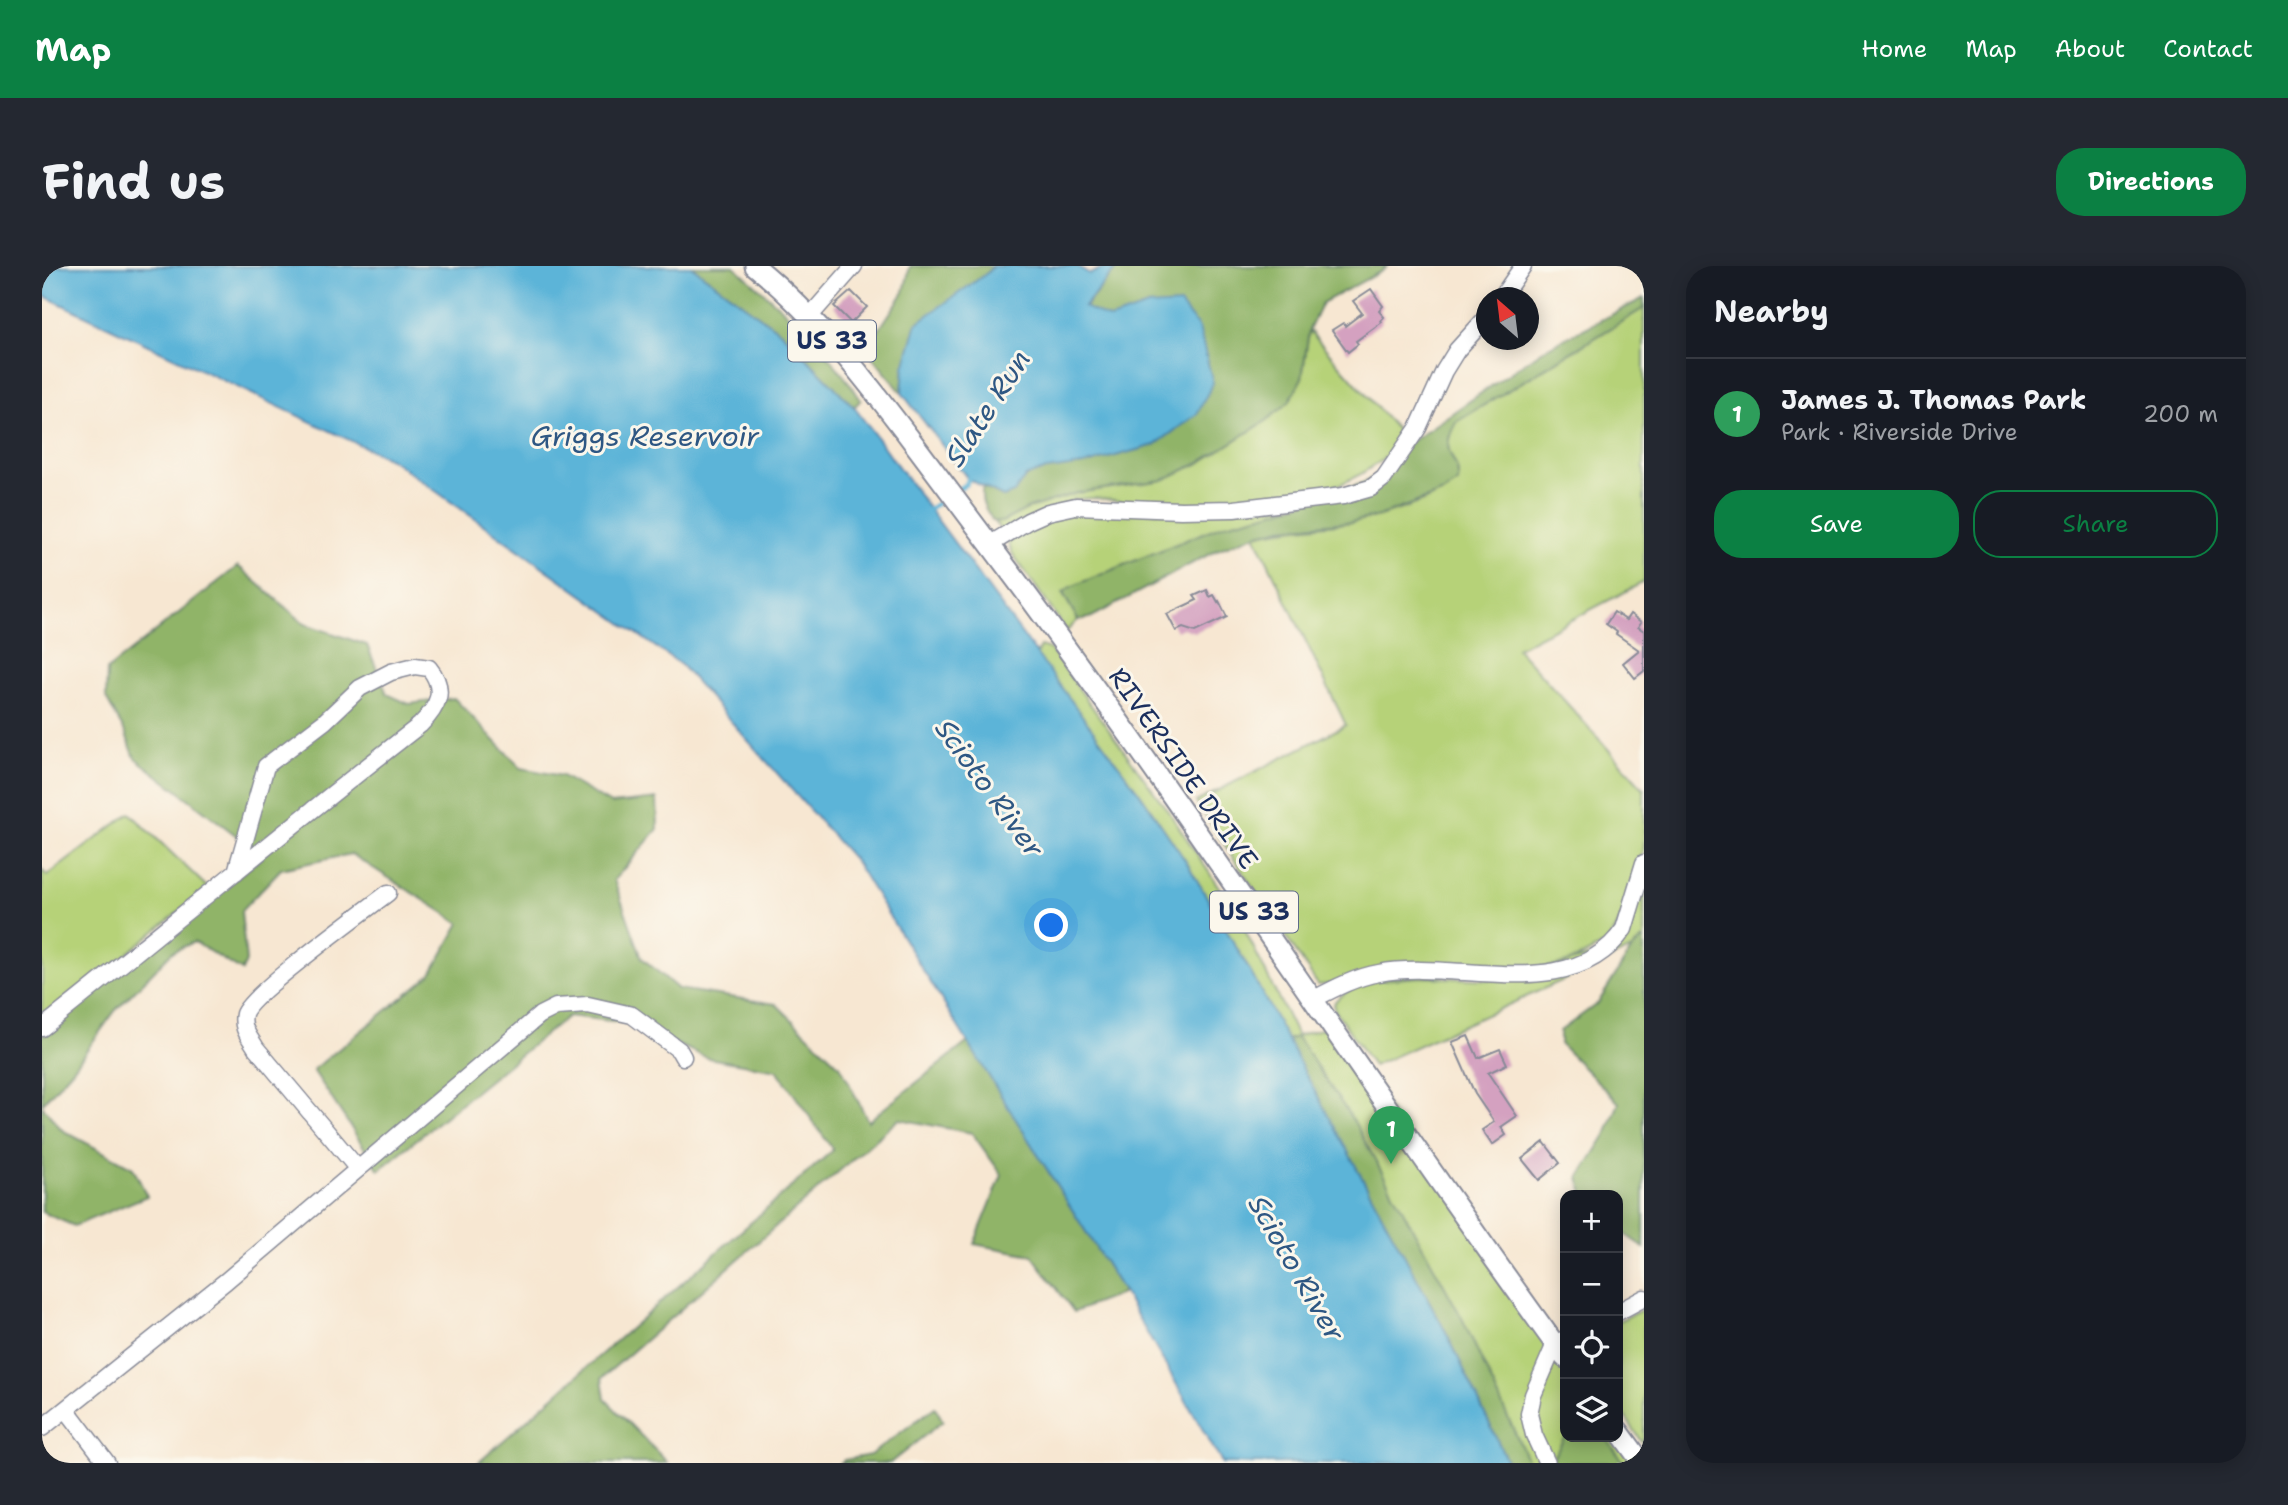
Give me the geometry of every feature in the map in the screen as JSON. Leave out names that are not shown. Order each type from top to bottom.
[{"type":"main road","name":"RIVERSIDE DRIVE","points":[[755,266],[810,316],[878,396],[946,486],[1167,786],[1370,1083],[1560,1344]]},
{"type":"main road","points":[[1623,1437],[1642,1463]]},
{"type":"street","points":[[810,316],[854,266]]},
{"type":"street","points":[[1509,287],[1523,266]]},
{"type":"street","points":[[989,545],[1048,512],[1076,506],[1234,509],[1343,496],[1371,488],[1384,478],[1418,428],[1444,371],[1457,350],[1476,329]]},
{"type":"street","points":[[42,1028],[236,872],[288,828],[420,725],[433,712],[440,692],[438,678],[429,668],[415,666],[391,673],[360,688],[324,722],[266,766],[236,872]]},
{"type":"street","points":[[1314,999],[1342,985],[1379,973],[1416,969],[1541,975],[1585,962],[1609,947],[1624,929],[1644,863]]},
{"type":"street","points":[[358,1169],[256,1048],[243,1027],[245,1011],[253,1001],[309,953],[388,893]]},
{"type":"street","points":[[42,1428],[226,1281],[540,1015],[556,1007],[588,1005],[632,1015],[679,1050],[683,1057]]},
{"type":"street","points":[[1623,1309],[1644,1298]]},
{"type":"street","points":[[1547,1463],[1534,1435],[1529,1414],[1533,1395],[1560,1350]]},
{"type":"street","points":[[66,1409],[107,1463]]},
{"type":"green space","points":[[691,266],[734,266],[818,345],[861,400],[854,407],[781,332]]},
{"type":"green space","points":[[910,266],[993,266],[904,367],[902,393],[866,349],[904,292]]},
{"type":"green space","points":[[1118,266],[1387,266],[1322,303],[1309,330],[1302,378],[1289,402],[1266,421],[1199,463],[1163,480],[1077,493],[1029,508],[1002,522],[993,521],[983,501],[983,487],[1003,497],[1013,492],[1024,478],[1034,473],[1083,465],[1148,306],[1110,320],[1084,308]]},
{"type":"green space","points":[[1644,298],[1644,308],[1456,422],[1448,443],[1458,474],[1458,483],[1444,492],[1379,516],[1351,522],[1282,528],[1255,535],[1217,550],[1090,618],[1078,620],[1063,593],[1070,587],[1225,524],[1281,510],[1365,482],[1388,468],[1409,443],[1546,348]]},
{"type":"green space","points":[[1644,308],[1644,582],[1517,648],[1644,789],[1644,847],[1625,912],[1606,944],[1562,966],[1318,985],[1196,802],[1346,725],[1255,535],[1365,519],[1406,507],[1458,483],[1456,466],[1448,443],[1456,422]]},
{"type":"green space","points":[[1309,330],[1404,438],[1381,461],[1361,474],[1341,484],[1292,497],[1259,502],[1157,505],[1096,498],[1075,499],[1001,530],[993,521],[1002,522],[1029,508],[1077,493],[1162,480],[1199,463],[1266,421],[1302,378]]},
{"type":"green space","points":[[1300,506],[1063,594],[1078,620],[1067,631],[1012,553],[1008,542],[1049,515]]},
{"type":"green space","points":[[238,566],[305,624],[367,645],[387,694],[409,704],[454,698],[521,768],[562,776],[611,804],[657,799],[658,829],[614,880],[642,958],[678,989],[776,1004],[841,1067],[868,1121],[968,1042],[1124,1293],[1074,1312],[1032,1255],[974,1244],[1002,1175],[972,1133],[899,1119],[602,1378],[605,1399],[668,1463],[478,1463],[833,1150],[777,1070],[708,1058],[628,1023],[568,1016],[379,1170],[313,1070],[431,974],[460,923],[351,854],[281,869],[241,911],[246,961],[242,971],[194,942],[172,952],[115,1011],[73,1069],[42,1104],[42,1036],[263,856],[135,758],[125,732],[106,698],[107,670]]},
{"type":"green space","points":[[1040,646],[1050,649],[1171,815],[1238,916],[1297,1036],[1331,1026],[1560,1351],[1560,1442],[1623,1442],[1642,1463],[1508,1463],[1447,1334],[1245,962],[1187,863],[1141,795],[1036,655]]},
{"type":"green space","points":[[130,813],[208,888],[42,1023],[42,870],[47,876]]},
{"type":"green space","points":[[1644,871],[1644,938],[1632,949],[1373,1066],[1335,1010],[1333,1004],[1339,997],[1356,986],[1388,976],[1504,980],[1607,952]]},
{"type":"green space","points":[[1644,938],[1644,1248],[1623,1233],[1623,1190],[1583,1190],[1579,1178],[1606,1135],[1619,1103],[1560,1044],[1560,1031],[1598,1003],[1632,949]]},
{"type":"green space","points":[[1297,1037],[1355,1123],[1462,1318],[1529,1463],[1508,1463],[1447,1334],[1286,1040]]},
{"type":"green space","points":[[42,1106],[62,1130],[133,1168],[147,1196],[74,1226],[42,1212]]},
{"type":"green space","points":[[1644,1309],[1644,1445],[1623,1414],[1623,1319]]},
{"type":"green space","points":[[935,1407],[943,1421],[890,1463],[840,1463],[870,1455]]},
{"type":"green space","points":[[1562,1442],[1609,1442],[1624,1463],[1552,1463]]},
{"type":"water","name":"Griggs Reservoir","points":[[42,266],[691,266],[781,332],[854,407],[1141,795],[1187,863],[1245,962],[1447,1334],[1508,1463],[1222,1463],[1124,1293],[855,861],[681,665],[392,460],[42,295]]},
{"type":"water","points":[[993,266],[1077,266],[1090,274],[1107,266],[1118,266],[1084,307],[1110,319],[1148,306],[1180,304],[1199,328],[1213,383],[1197,414],[1155,445],[1083,465],[1041,471],[1025,477],[1014,493],[1003,497],[968,479],[902,393],[904,367],[917,323]]},
{"type":"building","points":[[1371,289],[1383,306],[1379,311],[1384,317],[1382,322],[1356,341],[1358,344],[1348,352],[1332,330],[1343,323],[1345,326],[1362,313],[1353,301]]},
{"type":"building","points":[[851,291],[867,307],[851,323],[834,306]]},
{"type":"building","points":[[1207,590],[1210,597],[1214,595],[1219,601],[1227,617],[1195,632],[1183,628],[1176,631],[1167,614],[1197,600],[1194,596]]},
{"type":"building","points":[[1614,612],[1626,620],[1630,614],[1641,622],[1638,627],[1644,631],[1644,671],[1635,678],[1623,663],[1639,650],[1606,624]]},
{"type":"building","points":[[1468,1036],[1478,1058],[1500,1049],[1507,1064],[1488,1073],[1517,1116],[1501,1127],[1506,1135],[1492,1145],[1482,1130],[1494,1122],[1475,1094],[1452,1042]]},
{"type":"building","points":[[1544,1142],[1560,1163],[1539,1180],[1522,1159]]},
{"type":"waterway","name":"Slate Run","points":[[955,491],[966,484],[970,475]]},
{"type":"waterway","name":"Slate Run","points":[[926,511],[948,496]]},
{"type":"place","name":"James J. Thomas Park","points":[[1391,1164]]},
{"type":"water label","name":"Scioto River","points":[[990,788]]},
{"type":"water label","name":"Scioto River","points":[[1297,1268]]}]
